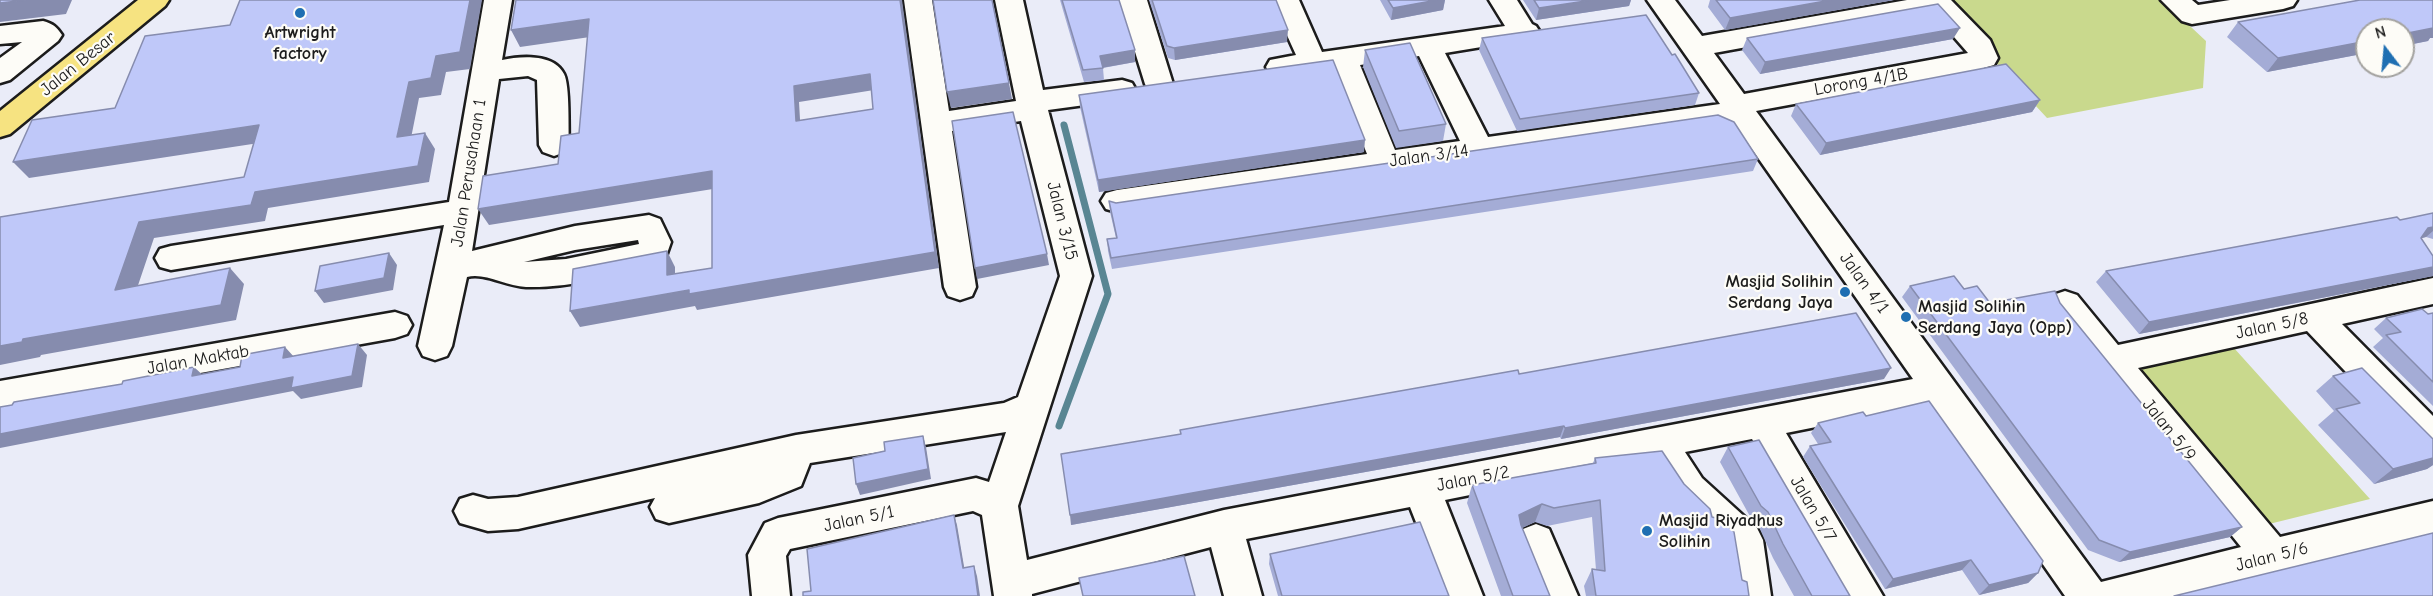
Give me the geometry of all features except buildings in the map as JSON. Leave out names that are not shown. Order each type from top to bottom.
[{"type":"main road","name":"Jalan Besar","points":[[0,127],[155,0]]},
{"type":"street","name":"Jalan Perusahaan 1","points":[[435,346],[466,264],[462,211],[498,0]]},
{"type":"street","points":[[918,0],[960,287]]},
{"type":"street","name":"Jalan 3/15","points":[[999,506],[1076,276],[1009,0]]},
{"type":"street","points":[[936,123],[1171,82],[1133,0]]},
{"type":"street","points":[[1285,0],[1313,62]]},
{"type":"street","points":[[1254,71],[1536,31],[1503,0]]},
{"type":"street","points":[[2184,8],[2283,0]]},
{"type":"street","points":[[1694,47],[1938,2]]},
{"type":"street","name":"Lorong 4/1B","points":[[1738,108],[1984,58],[1980,47],[1938,2]]},
{"type":"street","name":"Jalan 4/1","points":[[1655,9],[1694,47],[2088,596]]},
{"type":"street","points":[[0,35],[43,30],[48,35],[0,73]]},
{"type":"street","points":[[1428,46],[1480,150]]},
{"type":"street","points":[[1343,58],[1385,162]]},
{"type":"street","points":[[486,72],[531,66],[544,69],[550,76],[554,145]]},
{"type":"street","name":"Jalan 3/14","points":[[1117,201],[1480,150],[1738,108]]},
{"type":"street","points":[[171,258],[462,211]]},
{"type":"street","name":"Jalan 5/8","points":[[2111,360],[2433,291]]},
{"type":"street","name":"Jalan 5/9","points":[[2065,304],[2272,556]]},
{"type":"street","points":[[2314,317],[2433,440]]},
{"type":"street","name":"Jalan Maktab","points":[[0,394],[395,325]]},
{"type":"street","name":"Jalan 5/2","points":[[1012,589],[1224,527],[1939,388]]},
{"type":"street","points":[[473,511],[488,515],[518,513],[796,450],[1007,417],[1033,406]]},
{"type":"street","name":"Jalan 5/7","points":[[1761,423],[1864,596]]},
{"type":"street","points":[[1659,442],[1689,489],[1744,540],[1752,596]]},
{"type":"street","points":[[669,507],[759,487],[788,475],[796,450]]},
{"type":"street","points":[[1422,489],[1464,596]]},
{"type":"street","name":"Jalan 5/1","points":[[771,596],[767,555],[778,535],[976,494],[999,506]]},
{"type":"street","points":[[999,506],[1012,589]]},
{"type":"street","name":"Jalan 5/6","points":[[2110,596],[2433,517]]},
{"type":"street","points":[[1224,527],[1243,596]]},
{"type":"street","points":[[1536,541],[1559,596]]},
{"type":"green space","points":[[1938,0],[2162,0],[2206,41],[2203,88],[2047,118]]},
{"type":"green space","points":[[2234,348],[2370,499],[2257,527],[2129,372]]},
{"type":"waterway","points":[[1059,426],[1108,294],[1064,125]]},
{"type":"place","name":"Artwright factory","points":[[300,13]]},
{"type":"place","name":"Masjid Solihin Serdang Jaya","points":[[1845,292]]},
{"type":"place","name":"Masjid Solihin Serdang Jaya (Opp)","points":[[1906,317]]},
{"type":"place","name":"Masjid Riyadhus Solihin","points":[[1647,531]]}]
